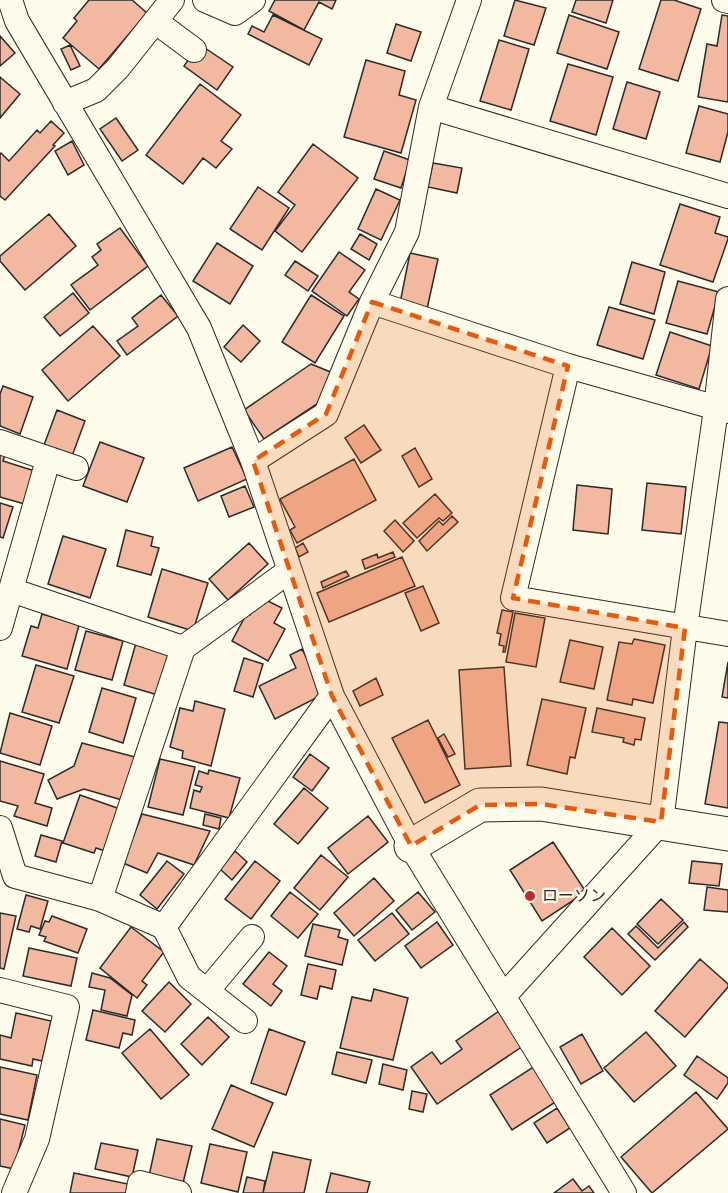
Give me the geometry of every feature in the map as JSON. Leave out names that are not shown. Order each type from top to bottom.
[{"type":"street","points":[[10,0],[17,21],[199,328],[253,461],[332,696],[411,846],[624,1193]]},
{"type":"street","points":[[65,103],[96,90],[118,68],[172,0]]},
{"type":"street","points":[[205,0],[247,13]]},
{"type":"street","points":[[253,461],[326,414],[372,302],[407,232],[431,107],[469,0]]},
{"type":"street","points":[[155,21],[194,50]]},
{"type":"street","points":[[431,107],[728,196]]},
{"type":"street","points":[[504,996],[661,822],[685,628],[722,410],[728,299]]},
{"type":"street","points":[[372,302],[568,366],[722,410]]},
{"type":"street","points":[[568,366],[513,598],[728,634]]},
{"type":"street","points":[[0,442],[75,468]]},
{"type":"street","points":[[0,628],[48,460]]},
{"type":"street","points":[[100,899],[183,648],[289,571]]},
{"type":"street","points":[[11,590],[183,648]]},
{"type":"street","points":[[164,927],[332,696]]},
{"type":"street","points":[[411,846],[480,805],[541,804],[728,834]]},
{"type":"street","points":[[0,828],[15,876],[100,899],[164,927],[189,977],[245,1021]]},
{"type":"street","points":[[207,991],[252,937]]},
{"type":"street","points":[[0,990],[67,1007],[37,1139],[14,1193]]},
{"type":"street","points":[[138,1193],[140,1183],[179,1193]]},
{"type":"highlighted area","points":[[372,302],[568,366],[513,598],[685,628],[661,822],[541,804],[480,805],[411,846],[332,696],[253,461],[326,414]]},
{"type":"building","points":[[89,0],[132,0],[147,13],[99,69],[63,38],[77,21],[74,18]]},
{"type":"building","points":[[275,0],[336,0],[332,9],[319,2],[304,30],[269,11]]},
{"type":"building","points":[[515,0],[546,8],[534,45],[504,36]]},
{"type":"building","points":[[576,0],[613,0],[606,23],[572,12]]},
{"type":"building","points":[[661,0],[674,0],[701,9],[678,81],[639,69]]},
{"type":"building","points":[[273,15],[322,39],[309,65],[248,34],[252,26],[264,32]]},
{"type":"building","points":[[569,15],[619,32],[607,69],[557,53]]},
{"type":"building","points":[[722,15],[728,16],[728,102],[698,97],[707,44],[717,46]]},
{"type":"building","points":[[396,24],[421,32],[411,61],[387,53]]},
{"type":"building","points":[[0,36],[15,53],[0,66]]},
{"type":"building","points":[[499,40],[529,49],[511,110],[480,101]]},
{"type":"building","points":[[199,44],[233,67],[217,90],[184,66]]},
{"type":"building","points":[[70,45],[80,66],[71,70],[61,49]]},
{"type":"building","points":[[366,60],[405,71],[399,95],[416,100],[401,153],[344,137]]},
{"type":"building","points":[[568,64],[613,77],[596,135],[550,121]]},
{"type":"building","points":[[0,77],[20,94],[0,118]]},
{"type":"building","points":[[627,82],[660,92],[646,139],[613,129]]},
{"type":"building","points":[[200,84],[241,115],[221,141],[232,149],[216,168],[203,158],[183,184],[146,155]]},
{"type":"building","points":[[699,106],[728,114],[728,132],[720,162],[686,153]]},
{"type":"building","points":[[116,118],[138,150],[122,161],[100,129]]},
{"type":"building","points":[[51,121],[64,133],[53,145],[55,146],[5,200],[0,196],[0,154],[9,161],[37,130],[40,133]]},
{"type":"building","points":[[72,141],[84,165],[68,175],[55,151]]},
{"type":"building","points":[[313,144],[358,178],[302,252],[275,231],[295,205],[278,192]]},
{"type":"building","points":[[384,151],[410,160],[401,188],[374,179]]},
{"type":"building","points":[[433,163],[462,168],[457,193],[428,187]]},
{"type":"building","points":[[258,187],[289,208],[262,250],[230,229]]},
{"type":"building","points":[[376,189],[400,200],[381,240],[358,229]]},
{"type":"building","points":[[680,204],[720,217],[715,233],[728,237],[728,239],[713,282],[660,265]]},
{"type":"building","points":[[49,214],[76,246],[25,290],[0,261],[0,256]]},
{"type":"building","points":[[120,228],[148,266],[90,310],[71,285],[98,265],[92,257],[101,250],[97,244]]},
{"type":"building","points":[[360,234],[377,244],[369,260],[351,249]]},
{"type":"building","points":[[217,243],[253,266],[230,304],[193,281]]},
{"type":"building","points":[[339,252],[365,270],[349,292],[359,299],[347,316],[312,291]]},
{"type":"building","points":[[410,253],[438,259],[427,309],[400,303]]},
{"type":"building","points":[[295,261],[318,276],[308,291],[285,275]]},
{"type":"building","points":[[632,262],[665,272],[654,314],[620,304]]},
{"type":"building","points":[[678,281],[719,292],[707,334],[666,323]]},
{"type":"building","points":[[73,293],[89,313],[60,336],[44,317]]},
{"type":"building","points":[[161,295],[178,316],[127,355],[117,341],[138,326],[132,318]]},
{"type":"building","points":[[311,295],[344,316],[315,363],[282,342]]},
{"type":"building","points":[[609,307],[655,320],[643,359],[597,345]]},
{"type":"building","points":[[243,325],[260,341],[241,362],[224,347]]},
{"type":"building","points":[[93,326],[120,356],[68,401],[42,370]]},
{"type":"building","points":[[670,332],[712,346],[699,389],[656,375]]},
{"type":"building","points":[[311,364],[333,373],[323,400],[264,439],[244,410]]},
{"type":"building","points":[[3,386],[33,397],[20,434],[0,426],[0,394]]},
{"type":"building","points":[[57,410],[85,421],[72,456],[44,445]]},
{"type":"building","points":[[364,425],[381,450],[361,463],[345,438]]},
{"type":"building","points":[[100,442],[144,458],[127,502],[83,486]]},
{"type":"building","points":[[232,447],[247,479],[198,501],[184,468]]},
{"type":"building","points":[[415,448],[432,479],[419,487],[402,456]]},
{"type":"building","points":[[0,454],[5,455],[3,461],[38,472],[28,505],[0,497]]},
{"type":"building","points":[[354,459],[376,500],[297,543],[290,530],[295,527],[280,499]]},
{"type":"building","points":[[647,483],[686,487],[681,534],[642,530]]},
{"type":"building","points":[[577,485],[612,489],[608,534],[573,530]]},
{"type":"building","points":[[245,486],[254,507],[229,517],[221,496]]},
{"type":"building","points":[[435,494],[452,513],[443,521],[439,518],[417,538],[403,523]]},
{"type":"building","points":[[0,503],[13,507],[3,538],[0,537]]},
{"type":"building","points":[[452,516],[458,522],[427,551],[419,541],[439,521],[443,525]]},
{"type":"building","points":[[395,520],[414,541],[403,552],[384,531]]},
{"type":"building","points":[[126,530],[153,537],[151,546],[159,548],[151,575],[117,566]]},
{"type":"building","points":[[63,536],[106,549],[90,598],[48,584]]},
{"type":"building","points":[[249,543],[268,564],[228,600],[209,579]]},
{"type":"building","points":[[303,543],[308,552],[299,557],[295,548]]},
{"type":"building","points":[[393,552],[395,557],[365,569],[362,560],[377,554],[378,558]]},
{"type":"building","points":[[402,557],[415,586],[329,622],[317,593]]},
{"type":"building","points":[[162,569],[208,583],[193,631],[148,617]]},
{"type":"building","points":[[346,571],[349,576],[323,588],[321,582]]},
{"type":"building","points":[[423,586],[439,623],[421,631],[405,593]]},
{"type":"building","points":[[260,597],[282,608],[274,623],[285,629],[268,661],[232,641],[247,613],[250,615]]},
{"type":"building","points":[[502,610],[513,612],[505,652],[503,652],[504,646],[499,645],[501,634],[497,633]]},
{"type":"building","points":[[515,613],[545,618],[536,667],[506,662]]},
{"type":"building","points":[[42,614],[79,625],[67,669],[22,656],[31,626],[38,628]]},
{"type":"building","points":[[86,631],[123,641],[112,680],[75,670]]},
{"type":"building","points":[[634,639],[665,645],[653,703],[633,699],[632,705],[607,700],[619,642],[632,644]]},
{"type":"building","points":[[570,640],[603,647],[594,689],[560,682]]},
{"type":"building","points":[[136,643],[170,652],[158,695],[124,685]]},
{"type":"building","points":[[302,649],[324,694],[275,719],[259,686],[296,668],[290,655]]},
{"type":"building","points":[[244,658],[263,664],[253,697],[234,691]]},
{"type":"building","points":[[728,662],[728,698],[722,697]]},
{"type":"building","points":[[36,665],[74,676],[59,723],[22,712]]},
{"type":"building","points":[[504,667],[511,766],[465,769],[459,670]]},
{"type":"building","points":[[376,678],[383,695],[360,706],[353,691]]},
{"type":"building","points":[[102,688],[136,698],[123,743],[89,732]]},
{"type":"building","points":[[542,699],[586,708],[575,758],[570,757],[567,774],[527,765]]},
{"type":"building","points":[[195,701],[225,709],[211,766],[182,758],[183,751],[170,747],[180,708],[193,711]]},
{"type":"building","points":[[597,708],[645,718],[641,740],[635,739],[634,745],[623,742],[624,738],[592,732]]},
{"type":"building","points":[[10,713],[52,726],[40,765],[0,753]]},
{"type":"building","points":[[428,720],[460,785],[425,803],[392,738]]},
{"type":"building","points":[[719,722],[728,723],[728,808],[705,804]]},
{"type":"building","points":[[444,734],[455,754],[448,757],[438,738]]},
{"type":"building","points":[[82,743],[135,757],[122,800],[84,789],[57,799],[48,780],[74,766]]},
{"type":"building","points":[[310,754],[329,768],[312,791],[293,777]]},
{"type":"building","points":[[160,759],[195,767],[183,815],[148,807]]},
{"type":"building","points":[[0,761],[44,774],[35,803],[52,808],[47,826],[14,816],[18,806],[0,801]]},
{"type":"building","points":[[209,770],[240,778],[229,818],[190,808],[194,790],[200,792],[202,787],[195,785],[199,771],[208,774]]},
{"type":"building","points":[[304,788],[328,808],[298,844],[274,824]]},
{"type":"building","points":[[80,795],[123,810],[108,852],[96,848],[94,853],[63,843]]},
{"type":"building","points":[[142,814],[210,831],[194,865],[158,853],[147,873],[123,863]]},
{"type":"building","points":[[205,814],[221,818],[219,829],[203,825]]},
{"type":"building","points":[[368,816],[388,842],[348,874],[328,848]]},
{"type":"building","points":[[41,835],[62,841],[56,862],[35,856]]},
{"type":"building","points":[[553,842],[586,892],[542,921],[510,870]]},
{"type":"building","points":[[235,851],[247,862],[232,880],[220,869]]},
{"type":"building","points":[[321,855],[348,877],[320,910],[294,888]]},
{"type":"building","points":[[167,861],[184,874],[157,909],[140,895]]},
{"type":"building","points":[[255,861],[280,881],[251,919],[225,899]]},
{"type":"building","points":[[692,861],[722,864],[719,886],[689,883]]},
{"type":"building","points":[[374,878],[394,901],[354,936],[334,913]]},
{"type":"building","points":[[707,887],[728,890],[728,912],[704,910]]},
{"type":"building","points":[[290,892],[318,914],[298,938],[271,916]]},
{"type":"building","points":[[418,892],[435,912],[412,930],[396,910]]},
{"type":"building","points":[[26,895],[48,901],[40,929],[31,926],[29,932],[17,929]]},
{"type":"building","points":[[661,899],[683,920],[658,944],[637,924]]},
{"type":"building","points":[[0,913],[16,916],[4,969],[0,968]]},
{"type":"building","points":[[392,913],[409,934],[375,961],[358,940]]},
{"type":"building","points":[[52,916],[87,929],[78,953],[44,941],[46,937],[39,935],[45,921],[49,922]]},
{"type":"building","points":[[437,922],[453,945],[421,968],[405,946]]},
{"type":"building","points":[[684,922],[688,927],[655,960],[628,934],[636,926],[658,948]]},
{"type":"building","points":[[313,924],[340,930],[338,937],[348,940],[342,965],[305,956]]},
{"type":"building","points":[[131,927],[164,952],[142,981],[147,985],[137,998],[100,968]]},
{"type":"building","points":[[612,928],[650,966],[622,995],[584,957]]},
{"type":"building","points":[[29,948],[77,958],[71,986],[23,976]]},
{"type":"building","points":[[269,952],[287,966],[273,984],[282,991],[271,1006],[243,984]]},
{"type":"building","points":[[700,959],[728,984],[728,987],[685,1037],[655,1011]]},
{"type":"building","points":[[308,964],[336,970],[332,989],[320,986],[317,999],[301,995]]},
{"type":"building","points":[[92,973],[110,978],[132,995],[127,1016],[101,1010],[105,990],[89,987]]},
{"type":"building","points":[[169,982],[191,1004],[165,1032],[142,1011]]},
{"type":"building","points":[[374,989],[408,998],[393,1060],[340,1048],[352,997],[371,1001]]},
{"type":"building","points":[[93,1010],[135,1020],[132,1035],[123,1033],[119,1048],[86,1040]]},
{"type":"building","points":[[499,1011],[523,1046],[437,1104],[411,1067],[432,1052],[441,1064],[462,1049],[456,1041]]},
{"type":"building","points":[[16,1013],[51,1021],[42,1061],[33,1059],[32,1066],[0,1059],[0,1035],[11,1038]]},
{"type":"building","points":[[208,1017],[229,1037],[202,1065],[181,1044]]},
{"type":"building","points":[[150,1029],[189,1075],[161,1099],[122,1053]]},
{"type":"building","points":[[269,1029],[305,1042],[286,1095],[251,1083]]},
{"type":"building","points":[[646,1032],[676,1066],[634,1102],[604,1068]]},
{"type":"building","points":[[582,1034],[603,1071],[581,1084],[560,1047]]},
{"type":"building","points":[[337,1052],[372,1060],[366,1083],[332,1074]]},
{"type":"building","points":[[697,1056],[728,1078],[728,1083],[717,1099],[684,1075]]},
{"type":"building","points":[[383,1064],[407,1070],[403,1090],[379,1084]]},
{"type":"building","points":[[535,1066],[557,1101],[512,1130],[490,1095]]},
{"type":"building","points":[[0,1067],[37,1075],[28,1120],[0,1114]]},
{"type":"building","points":[[231,1085],[273,1103],[254,1147],[212,1129]]},
{"type":"building","points":[[412,1091],[427,1094],[423,1112],[409,1109]]},
{"type":"building","points":[[696,1092],[728,1129],[652,1193],[621,1157]]},
{"type":"building","points":[[557,1108],[570,1128],[547,1143],[534,1123]]},
{"type":"building","points":[[0,1119],[25,1125],[14,1169],[0,1166]]},
{"type":"building","points":[[157,1139],[192,1146],[183,1183],[149,1176]]},
{"type":"building","points":[[101,1143],[138,1150],[132,1177],[95,1169]]},
{"type":"building","points":[[210,1144],[247,1152],[238,1192],[201,1183]]},
{"type":"building","points":[[273,1152],[311,1160],[304,1193],[263,1193]]},
{"type":"building","points":[[74,1173],[128,1184],[127,1193],[70,1193]]},
{"type":"building","points":[[331,1173],[370,1182],[367,1193],[326,1193]]},
{"type":"building","points":[[247,1177],[265,1181],[263,1193],[243,1193]]},
{"type":"building","points":[[573,1179],[582,1191],[589,1186],[594,1193],[554,1193]]},
{"type":"place","name":"ローソン","points":[[530,896]]}]
